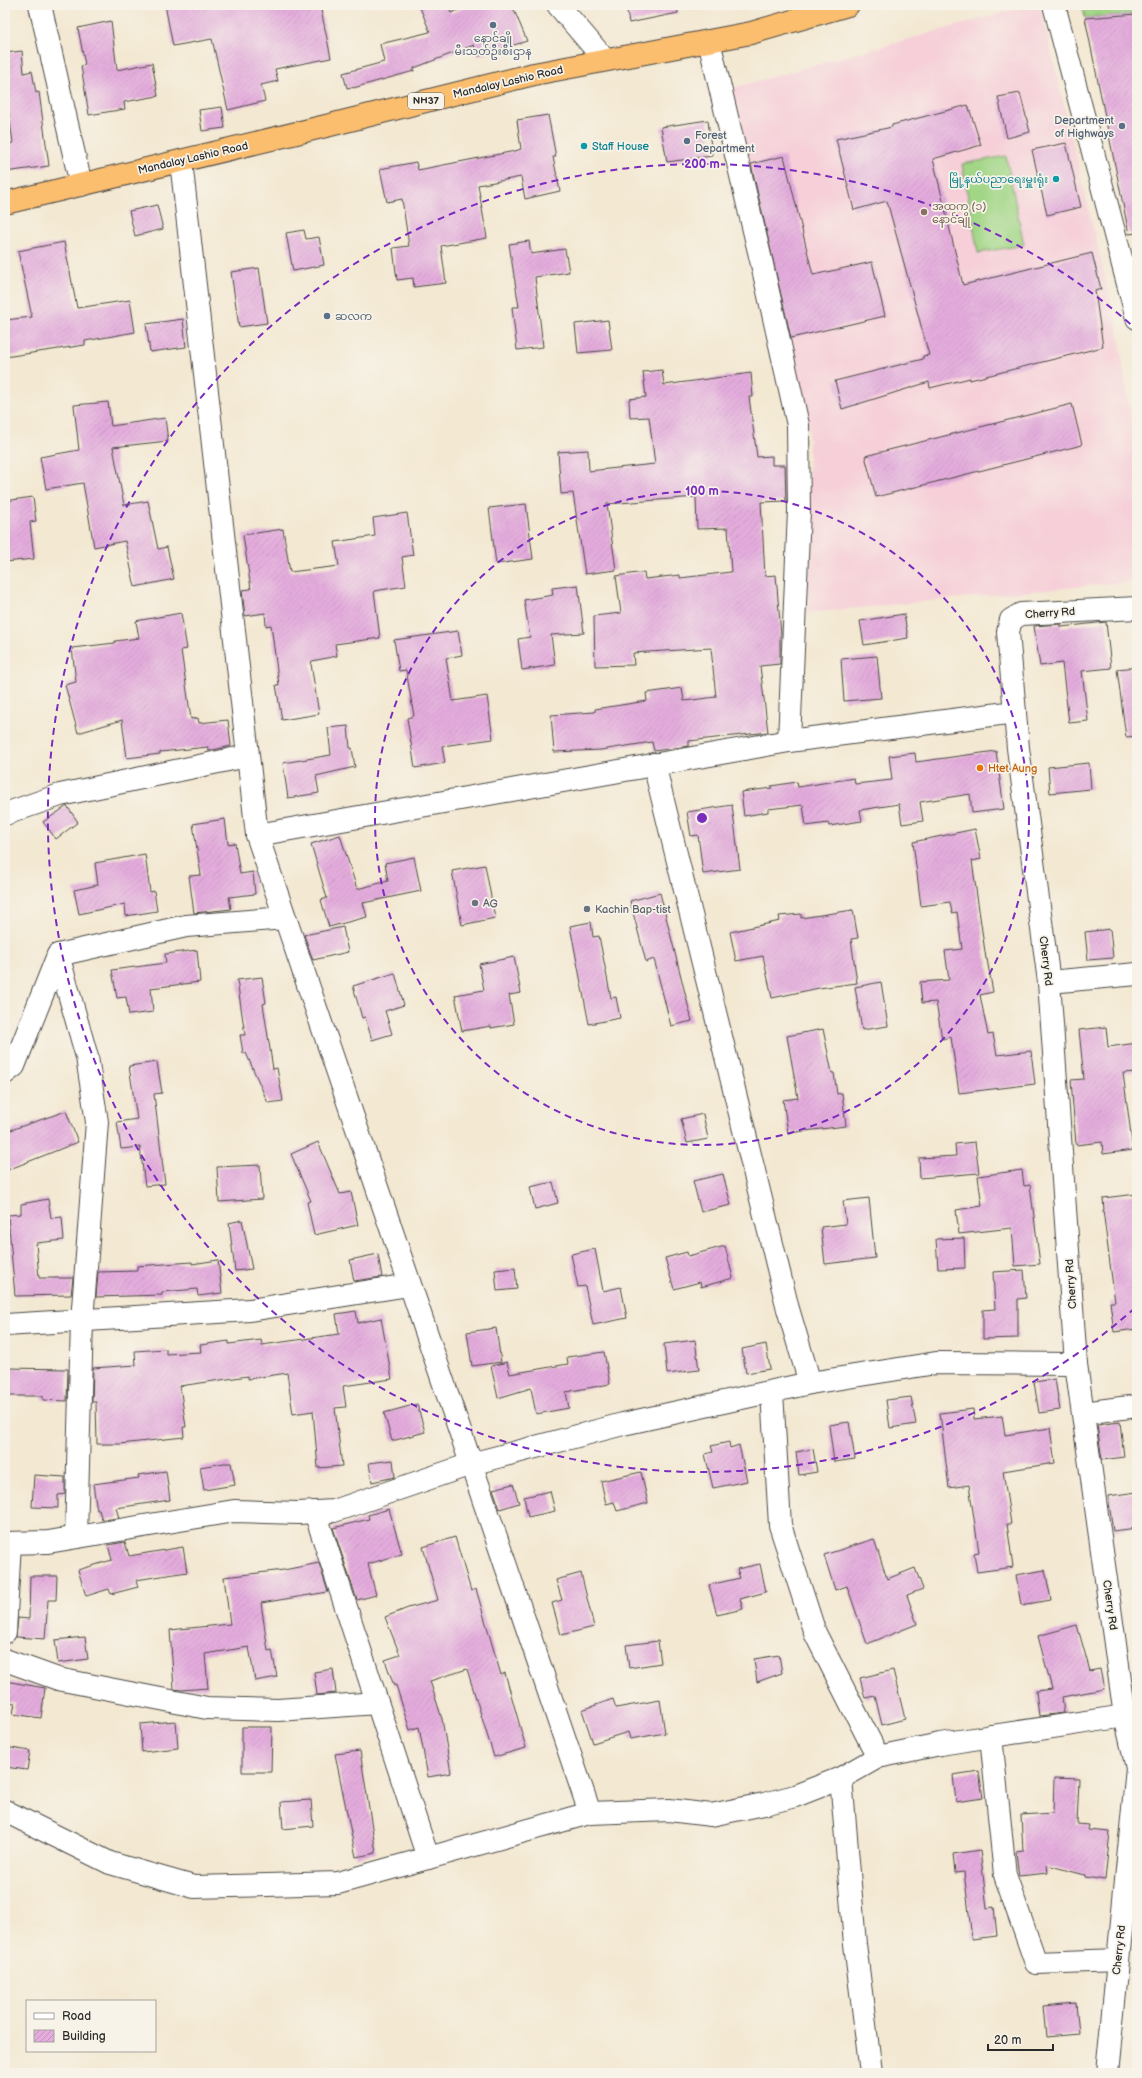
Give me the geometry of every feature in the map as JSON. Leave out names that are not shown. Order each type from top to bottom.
[{"type":"highway","name":"Mandalay Lashio Road","points":[[5,203],[534,74],[751,32],[848,5]]},
{"type":"street","points":[[40,5],[81,185]]},
{"type":"street","points":[[558,5],[604,60]]},
{"type":"street","points":[[1054,5],[1137,318]]},
{"type":"street","points":[[709,41],[761,260],[798,425],[799,511],[789,741]]},
{"type":"street","points":[[182,161],[257,834],[409,1285],[590,1813]]},
{"type":"street","name":"Cherry Rd","points":[[1107,2073],[1118,1960],[1130,1908],[1137,1768],[1125,1716],[1076,1364],[1049,982],[1018,748],[1008,632],[1011,620],[1021,614],[1137,608]]},
{"type":"street","points":[[257,834],[789,741],[1015,712]]},
{"type":"street","points":[[5,814],[60,795],[248,756]]},
{"type":"street","points":[[654,764],[788,1309],[810,1383]]},
{"type":"street","points":[[58,955],[186,926],[285,918]]},
{"type":"street","points":[[5,1074],[14,1066],[58,955]]},
{"type":"street","points":[[58,955],[87,1057],[97,1122],[82,1321],[76,1537]]},
{"type":"street","points":[[1049,982],[1137,974]]},
{"type":"street","points":[[5,1325],[250,1310],[409,1285]]},
{"type":"street","points":[[5,1632],[7,1543],[48,1542],[234,1511],[334,1511],[471,1464],[623,1424],[810,1383],[936,1363],[1076,1364]]},
{"type":"street","points":[[772,1392],[780,1525],[815,1633],[878,1757]]},
{"type":"street","points":[[1083,1413],[1137,1406]]},
{"type":"street","points":[[315,1512],[428,1858]]},
{"type":"street","points":[[5,1660],[58,1679],[207,1708],[278,1710],[377,1703]]},
{"type":"street","points":[[5,1811],[110,1862],[194,1887],[338,1883],[590,1813],[669,1810],[711,1815],[795,1796],[841,1778],[878,1757],[940,1744],[1125,1716]]},
{"type":"street","points":[[991,1736],[1005,1875],[1036,1963],[1118,1960]]},
{"type":"street","points":[[841,1778],[856,1944],[870,2073]]},
{"type":"shaded area","name":"အထက (၁) နောင်ချို","points":[[1031,5],[1040,5],[1119,335],[1137,461],[1137,581],[807,613],[809,429],[729,89]]},
{"type":"green space","points":[[1082,5],[1137,5],[1137,14],[1085,18]]},
{"type":"green space","points":[[1006,156],[1024,245],[978,253],[962,164]]},
{"type":"building","points":[[165,5],[320,5],[331,58],[275,69],[278,81],[261,85],[265,101],[228,110],[212,39],[173,46]]},
{"type":"building","points":[[419,5],[448,5],[451,13],[470,5],[512,5],[527,41],[478,56],[474,45],[414,68],[414,71],[353,88],[347,88],[343,73],[384,62],[380,44],[430,32]]},
{"type":"building","points":[[626,5],[677,5],[678,13],[629,23]]},
{"type":"building","name":"Department of Highways","points":[[1137,14],[1137,233],[1129,234],[1085,18]]},
{"type":"building","points":[[111,21],[117,70],[152,63],[158,96],[124,102],[125,109],[89,115],[81,66],[85,65],[78,28]]},
{"type":"building","points":[[22,51],[24,73],[32,71],[36,93],[39,92],[49,166],[5,172],[5,144],[13,143],[5,86],[5,53]]},
{"type":"building","points":[[1020,93],[1030,132],[1007,138],[998,97]]},
{"type":"building","points":[[968,105],[981,145],[933,159],[963,285],[1092,253],[1101,289],[1095,291],[1103,347],[970,380],[970,378],[930,388],[929,382],[842,409],[835,381],[923,359],[923,356],[929,355],[887,201],[854,210],[836,139],[892,127],[892,125]]},
{"type":"building","points":[[222,107],[225,128],[202,131],[199,110]]},
{"type":"building","points":[[548,115],[556,157],[553,157],[560,191],[525,199],[521,177],[478,185],[487,238],[441,246],[446,283],[414,287],[413,278],[397,280],[393,248],[409,246],[402,199],[387,202],[380,169],[416,162],[418,170],[515,151],[521,149],[517,120]]},
{"type":"building","name":"Forest Department","points":[[708,120],[712,156],[667,162],[661,127]]},
{"type":"building","name":"မြို့နယ်ပညာရေးမှူးရုံး","points":[[1066,143],[1081,207],[1047,215],[1032,150]]},
{"type":"building","points":[[784,156],[813,275],[872,262],[885,316],[791,338],[751,164]]},
{"type":"building","points":[[157,205],[163,229],[135,236],[129,211]]},
{"type":"building","points":[[304,230],[306,239],[319,237],[324,265],[293,271],[286,233]]},
{"type":"building","points":[[529,241],[531,254],[565,249],[569,272],[535,277],[543,347],[517,350],[512,307],[519,307],[509,244]]},
{"type":"building","points":[[64,242],[77,308],[130,300],[135,332],[85,341],[85,345],[5,357],[5,320],[32,317],[18,251]]},
{"type":"building","points":[[259,268],[267,323],[239,327],[231,272]]},
{"type":"building","points":[[183,319],[186,347],[150,352],[146,324]]},
{"type":"building","points":[[608,320],[612,350],[578,353],[575,324]]},
{"type":"building","points":[[662,370],[664,385],[751,373],[753,397],[749,397],[757,457],[772,456],[772,465],[785,465],[786,501],[761,502],[765,576],[776,575],[781,635],[780,664],[760,666],[768,732],[689,741],[689,746],[654,751],[652,742],[601,750],[554,752],[551,715],[595,712],[595,709],[647,701],[646,693],[682,688],[684,701],[716,697],[711,648],[633,653],[634,665],[595,666],[594,616],[621,613],[616,576],[644,572],[645,579],[680,575],[680,578],[731,572],[728,528],[697,529],[696,497],[607,504],[616,570],[585,574],[573,493],[561,494],[558,452],[588,450],[589,471],[655,464],[649,417],[630,418],[629,399],[646,397],[643,372]]},
{"type":"building","points":[[108,402],[111,426],[165,418],[168,441],[113,447],[124,505],[148,501],[158,549],[167,547],[174,579],[135,587],[125,541],[94,547],[83,483],[46,489],[40,457],[79,450],[74,405]]},
{"type":"building","points":[[1072,404],[1082,445],[876,497],[865,456]]},
{"type":"building","points":[[33,497],[36,521],[30,522],[34,559],[5,562],[5,501]]},
{"type":"building","points":[[526,504],[533,559],[496,564],[489,508]]},
{"type":"building","points":[[407,513],[413,555],[402,557],[406,586],[374,591],[380,638],[335,644],[337,656],[312,661],[311,664],[319,714],[282,720],[276,685],[279,685],[271,625],[266,626],[265,613],[245,616],[242,590],[251,589],[243,535],[283,529],[290,572],[339,566],[335,542],[375,536],[373,518]]},
{"type":"building","points":[[578,585],[584,633],[551,635],[555,665],[522,670],[518,639],[530,637],[524,600],[553,595],[552,588]]},
{"type":"building","points":[[181,613],[187,649],[181,650],[191,719],[198,718],[199,723],[228,720],[231,746],[208,751],[208,747],[160,752],[160,754],[127,758],[122,720],[78,733],[65,685],[76,682],[72,648],[115,643],[115,641],[139,638],[136,621]]},
{"type":"building","points":[[904,614],[908,638],[864,645],[860,621]]},
{"type":"building","points":[[1106,622],[1111,668],[1082,671],[1088,721],[1069,723],[1062,663],[1040,666],[1034,626],[1061,624],[1061,627]]},
{"type":"building","points":[[458,631],[462,655],[446,658],[453,701],[487,696],[493,739],[442,746],[445,763],[415,768],[407,718],[414,716],[406,670],[399,671],[394,640]]},
{"type":"building","points":[[877,656],[881,698],[844,701],[841,659]]},
{"type":"building","points":[[1137,667],[1137,736],[1126,737],[1117,669]]},
{"type":"building","points":[[348,726],[350,748],[352,748],[355,767],[316,776],[319,793],[288,798],[283,763],[331,755],[328,728]]},
{"type":"building","points":[[996,751],[1004,809],[972,813],[970,794],[920,802],[923,821],[902,824],[899,804],[860,810],[862,821],[829,826],[828,823],[806,826],[803,805],[768,809],[768,812],[744,816],[741,792],[772,788],[771,786],[797,782],[798,787],[854,778],[855,784],[892,780],[889,756],[915,753],[916,762]]},
{"type":"building","points":[[1089,763],[1091,789],[1050,793],[1048,767]]},
{"type":"building","points":[[732,805],[740,869],[703,874],[698,835],[691,836],[687,812]]},
{"type":"building","points":[[67,806],[78,822],[56,839],[43,822]]},
{"type":"building","points":[[225,819],[228,844],[235,843],[240,874],[253,872],[255,894],[229,897],[231,909],[194,913],[189,876],[201,875],[193,824]]},
{"type":"building","points":[[975,829],[981,859],[972,861],[986,959],[993,992],[980,995],[988,1035],[993,1034],[997,1055],[1031,1051],[1035,1084],[959,1093],[951,1037],[942,1039],[936,1002],[922,1003],[920,982],[949,980],[945,951],[962,949],[957,912],[952,913],[950,902],[921,906],[913,842]]},
{"type":"building","points":[[340,835],[357,889],[388,881],[385,863],[414,857],[421,891],[363,903],[367,917],[329,927],[321,900],[327,898],[311,844]]},
{"type":"building","points":[[145,854],[150,892],[154,891],[157,911],[126,916],[125,904],[79,914],[74,890],[98,885],[95,863]]},
{"type":"building","points":[[485,865],[495,918],[462,925],[452,871]]},
{"type":"building","points":[[660,893],[692,1021],[671,1026],[654,959],[646,962],[630,901]]},
{"type":"building","points":[[853,910],[858,938],[851,939],[857,983],[819,988],[772,998],[763,956],[736,961],[730,932],[780,921],[779,916],[801,914],[801,918]]},
{"type":"building","points":[[591,922],[593,937],[599,936],[611,998],[616,997],[620,1018],[589,1024],[570,926]]},
{"type":"building","points":[[343,927],[348,952],[313,960],[304,935]]},
{"type":"building","points":[[1110,929],[1113,958],[1088,960],[1085,932]]},
{"type":"building","points":[[197,950],[200,982],[151,988],[153,1012],[129,1015],[126,997],[117,998],[112,970],[166,963],[165,954]]},
{"type":"building","points":[[514,957],[521,993],[509,995],[514,1024],[462,1031],[455,995],[484,990],[479,964]]},
{"type":"building","points":[[395,973],[404,1005],[385,1011],[392,1034],[372,1040],[365,1017],[362,1018],[353,986]]},
{"type":"building","points":[[262,977],[266,1003],[263,1004],[273,1069],[277,1068],[283,1101],[268,1103],[246,1053],[243,1053],[240,1035],[245,1035],[237,980]]},
{"type":"building","points":[[881,982],[888,1026],[862,1030],[855,987]]},
{"type":"building","points":[[1106,1027],[1108,1047],[1137,1043],[1137,1072],[1123,1073],[1133,1150],[1103,1154],[1102,1142],[1076,1145],[1071,1080],[1084,1079],[1079,1030]]},
{"type":"building","points":[[823,1029],[832,1073],[834,1073],[837,1094],[842,1093],[846,1126],[788,1133],[783,1100],[798,1098],[787,1036]]},
{"type":"building","points":[[157,1062],[162,1093],[154,1094],[165,1184],[145,1186],[140,1147],[121,1149],[117,1122],[137,1119],[129,1066]]},
{"type":"building","points":[[66,1111],[78,1142],[5,1171],[5,1132]]},
{"type":"building","points":[[703,1114],[708,1139],[687,1143],[681,1119]]},
{"type":"building","points":[[318,1142],[340,1194],[351,1192],[358,1225],[314,1235],[307,1202],[311,1201],[291,1154]]},
{"type":"building","points":[[975,1142],[979,1173],[920,1178],[919,1158],[956,1156],[955,1144]]},
{"type":"building","points":[[260,1165],[262,1199],[219,1202],[217,1167]]},
{"type":"building","points":[[1022,1170],[1024,1186],[1030,1185],[1040,1264],[1015,1266],[1012,1228],[959,1234],[956,1210],[982,1206],[978,1176]]},
{"type":"building","points":[[723,1174],[731,1205],[701,1212],[693,1181]]},
{"type":"building","points":[[553,1182],[558,1203],[535,1209],[530,1187]]},
{"type":"building","points":[[1137,1194],[1137,1329],[1114,1332],[1110,1302],[1115,1302],[1103,1210],[1103,1198]]},
{"type":"building","points":[[869,1198],[875,1258],[825,1264],[821,1227],[846,1224],[843,1201]]},
{"type":"building","points":[[48,1199],[51,1218],[62,1217],[64,1240],[36,1243],[39,1278],[73,1278],[71,1295],[15,1296],[8,1215],[21,1214],[21,1204]]},
{"type":"building","points":[[242,1220],[252,1269],[235,1271],[229,1223]]},
{"type":"building","points":[[964,1238],[965,1268],[938,1269],[936,1239]]},
{"type":"building","points":[[725,1246],[733,1278],[701,1287],[700,1282],[674,1289],[665,1258],[687,1252],[688,1256]]},
{"type":"building","points":[[595,1249],[603,1291],[621,1287],[627,1318],[593,1325],[585,1286],[578,1287],[571,1254]]},
{"type":"building","points":[[378,1254],[382,1277],[354,1281],[350,1260]]},
{"type":"building","points":[[218,1260],[222,1293],[198,1296],[197,1289],[162,1292],[162,1295],[96,1297],[98,1272],[137,1271],[137,1266],[192,1262],[192,1264]]},
{"type":"building","points":[[515,1268],[517,1289],[497,1291],[495,1270]]},
{"type":"building","points":[[1024,1270],[1026,1298],[1018,1299],[1018,1338],[983,1339],[983,1310],[995,1309],[993,1272]]},
{"type":"building","points":[[356,1311],[358,1323],[381,1318],[392,1379],[343,1386],[346,1407],[335,1408],[342,1466],[318,1468],[313,1411],[293,1414],[287,1373],[248,1379],[248,1376],[180,1386],[186,1427],[183,1427],[184,1437],[120,1444],[97,1444],[96,1402],[92,1402],[93,1368],[136,1365],[135,1351],[166,1349],[166,1354],[201,1352],[200,1345],[229,1341],[229,1344],[261,1340],[262,1345],[339,1334],[336,1314]]},
{"type":"building","points":[[496,1328],[501,1362],[472,1366],[467,1332]]},
{"type":"building","points":[[695,1340],[699,1370],[667,1374],[664,1344]]},
{"type":"building","points":[[766,1344],[770,1369],[746,1373],[742,1349]]},
{"type":"building","points":[[604,1352],[610,1384],[566,1392],[569,1408],[536,1414],[531,1388],[498,1398],[491,1366],[507,1362],[510,1374],[568,1364],[567,1357]]},
{"type":"building","points":[[5,1368],[68,1369],[67,1401],[43,1400],[43,1396],[5,1396]]},
{"type":"building","points":[[1055,1379],[1060,1410],[1039,1413],[1034,1382]]},
{"type":"building","points":[[911,1397],[916,1424],[890,1428],[886,1400]]},
{"type":"building","points":[[417,1404],[425,1432],[392,1441],[384,1413]]},
{"type":"building","points":[[973,1409],[974,1419],[1002,1416],[1005,1435],[1050,1428],[1055,1463],[1003,1471],[1011,1524],[1007,1524],[1013,1567],[977,1572],[974,1553],[979,1552],[969,1485],[949,1488],[940,1413]]},
{"type":"building","points":[[849,1422],[855,1459],[834,1462],[829,1425]]},
{"type":"building","points":[[1120,1422],[1124,1457],[1102,1460],[1097,1425]]},
{"type":"building","points":[[729,1442],[730,1448],[739,1445],[747,1481],[713,1488],[705,1454],[713,1452],[711,1446]]},
{"type":"building","points":[[813,1449],[817,1472],[799,1475],[796,1452]]},
{"type":"building","points":[[393,1460],[395,1477],[372,1482],[369,1463]]},
{"type":"building","points":[[231,1463],[235,1485],[204,1490],[200,1467]]},
{"type":"building","points":[[166,1471],[170,1500],[116,1508],[119,1518],[102,1520],[99,1510],[97,1510],[93,1484],[139,1478],[138,1475]]},
{"type":"building","points":[[641,1472],[648,1503],[617,1511],[614,1502],[606,1504],[601,1481]]},
{"type":"building","points":[[34,1475],[65,1477],[65,1494],[58,1495],[58,1508],[32,1507]]},
{"type":"building","points":[[513,1484],[519,1503],[500,1509],[493,1489]]},
{"type":"building","points":[[550,1491],[555,1511],[528,1517],[524,1497]]},
{"type":"building","points":[[1137,1492],[1137,1528],[1113,1531],[1108,1496]]},
{"type":"building","points":[[389,1509],[402,1554],[368,1564],[376,1595],[357,1600],[333,1528],[369,1519],[368,1515]]},
{"type":"building","points":[[455,1537],[471,1591],[476,1589],[501,1675],[505,1673],[526,1748],[494,1757],[467,1669],[430,1681],[442,1719],[451,1773],[428,1777],[419,1727],[410,1730],[396,1685],[394,1686],[385,1660],[400,1655],[385,1617],[408,1608],[438,1600],[423,1547]]},
{"type":"building","points":[[874,1539],[887,1579],[915,1568],[923,1589],[907,1595],[917,1624],[867,1644],[847,1586],[835,1590],[824,1555]]},
{"type":"building","points":[[125,1542],[129,1556],[183,1547],[187,1572],[136,1580],[138,1587],[111,1594],[109,1589],[86,1596],[78,1570],[112,1560],[108,1545]]},
{"type":"building","points":[[319,1563],[328,1592],[261,1603],[268,1651],[272,1650],[277,1677],[255,1681],[249,1647],[205,1654],[208,1688],[181,1690],[174,1689],[170,1630],[230,1624],[224,1577],[284,1570]]},
{"type":"building","points":[[760,1564],[766,1592],[740,1599],[743,1609],[717,1615],[709,1585],[740,1578],[737,1569]]},
{"type":"building","points":[[1045,1570],[1051,1600],[1021,1605],[1016,1575]]},
{"type":"building","points":[[581,1573],[594,1627],[561,1635],[552,1603],[562,1600],[556,1580]]},
{"type":"building","points":[[30,1576],[57,1576],[56,1600],[48,1600],[45,1639],[16,1637],[18,1618],[29,1619]]},
{"type":"building","points":[[1077,1625],[1090,1671],[1100,1669],[1104,1689],[1062,1697],[1064,1713],[1039,1716],[1036,1691],[1052,1689],[1038,1636]]},
{"type":"building","points":[[85,1637],[88,1659],[58,1663],[55,1640]]},
{"type":"building","points":[[658,1641],[661,1663],[629,1668],[626,1645]]},
{"type":"building","points":[[779,1655],[782,1673],[757,1682],[754,1659]]},
{"type":"building","points":[[333,1669],[336,1693],[317,1695],[314,1672]]},
{"type":"building","points":[[893,1670],[905,1719],[882,1725],[875,1696],[865,1698],[860,1678]]},
{"type":"building","points":[[5,1681],[45,1688],[41,1718],[13,1714],[15,1703],[5,1702]]},
{"type":"building","points":[[613,1699],[616,1708],[660,1700],[665,1733],[630,1739],[628,1732],[593,1743],[582,1710]]},
{"type":"building","points":[[176,1721],[178,1748],[142,1752],[140,1724]]},
{"type":"building","points":[[242,1727],[272,1727],[271,1772],[242,1772]]},
{"type":"building","points":[[5,1747],[30,1751],[27,1770],[5,1767]]},
{"type":"building","points":[[360,1751],[376,1853],[356,1857],[335,1754]]},
{"type":"building","points":[[979,1771],[983,1798],[956,1802],[953,1775]]},
{"type":"building","points":[[1054,1778],[1079,1779],[1077,1824],[1089,1825],[1088,1830],[1110,1832],[1105,1880],[1085,1877],[1085,1875],[1047,1865],[1048,1873],[1019,1876],[1016,1852],[1023,1851],[1021,1815],[1053,1813]]},
{"type":"building","points":[[311,1800],[313,1826],[283,1829],[281,1802]]},
{"type":"building","points":[[980,1850],[987,1908],[994,1907],[997,1936],[972,1939],[964,1872],[955,1873],[953,1854]]},
{"type":"building","points":[[1076,2003],[1079,2034],[1046,2037],[1043,2006]]},
{"type":"place","name":"နောင်ချို မီးသတ်ဦးစီးဌာန","points":[[493,25]]},
{"type":"place","name":"Department of Highways","points":[[1122,126]]},
{"type":"place","name":"Forest Department","points":[[687,141]]},
{"type":"place","name":"Staff House","points":[[584,146]]},
{"type":"place","name":"မြို့နယ်ပညာရေးမှူးရုံး","points":[[1056,179]]},
{"type":"place","name":"အထက (၁) နောင်ချို","points":[[924,212]]},
{"type":"place","name":"ဆလက","points":[[327,316]]},
{"type":"place","name":"Htet Aung","points":[[980,768]]},
{"type":"place","name":"AG","points":[[475,903]]},
{"type":"place","name":"Kachin Bap-tist","points":[[587,909]]}]
